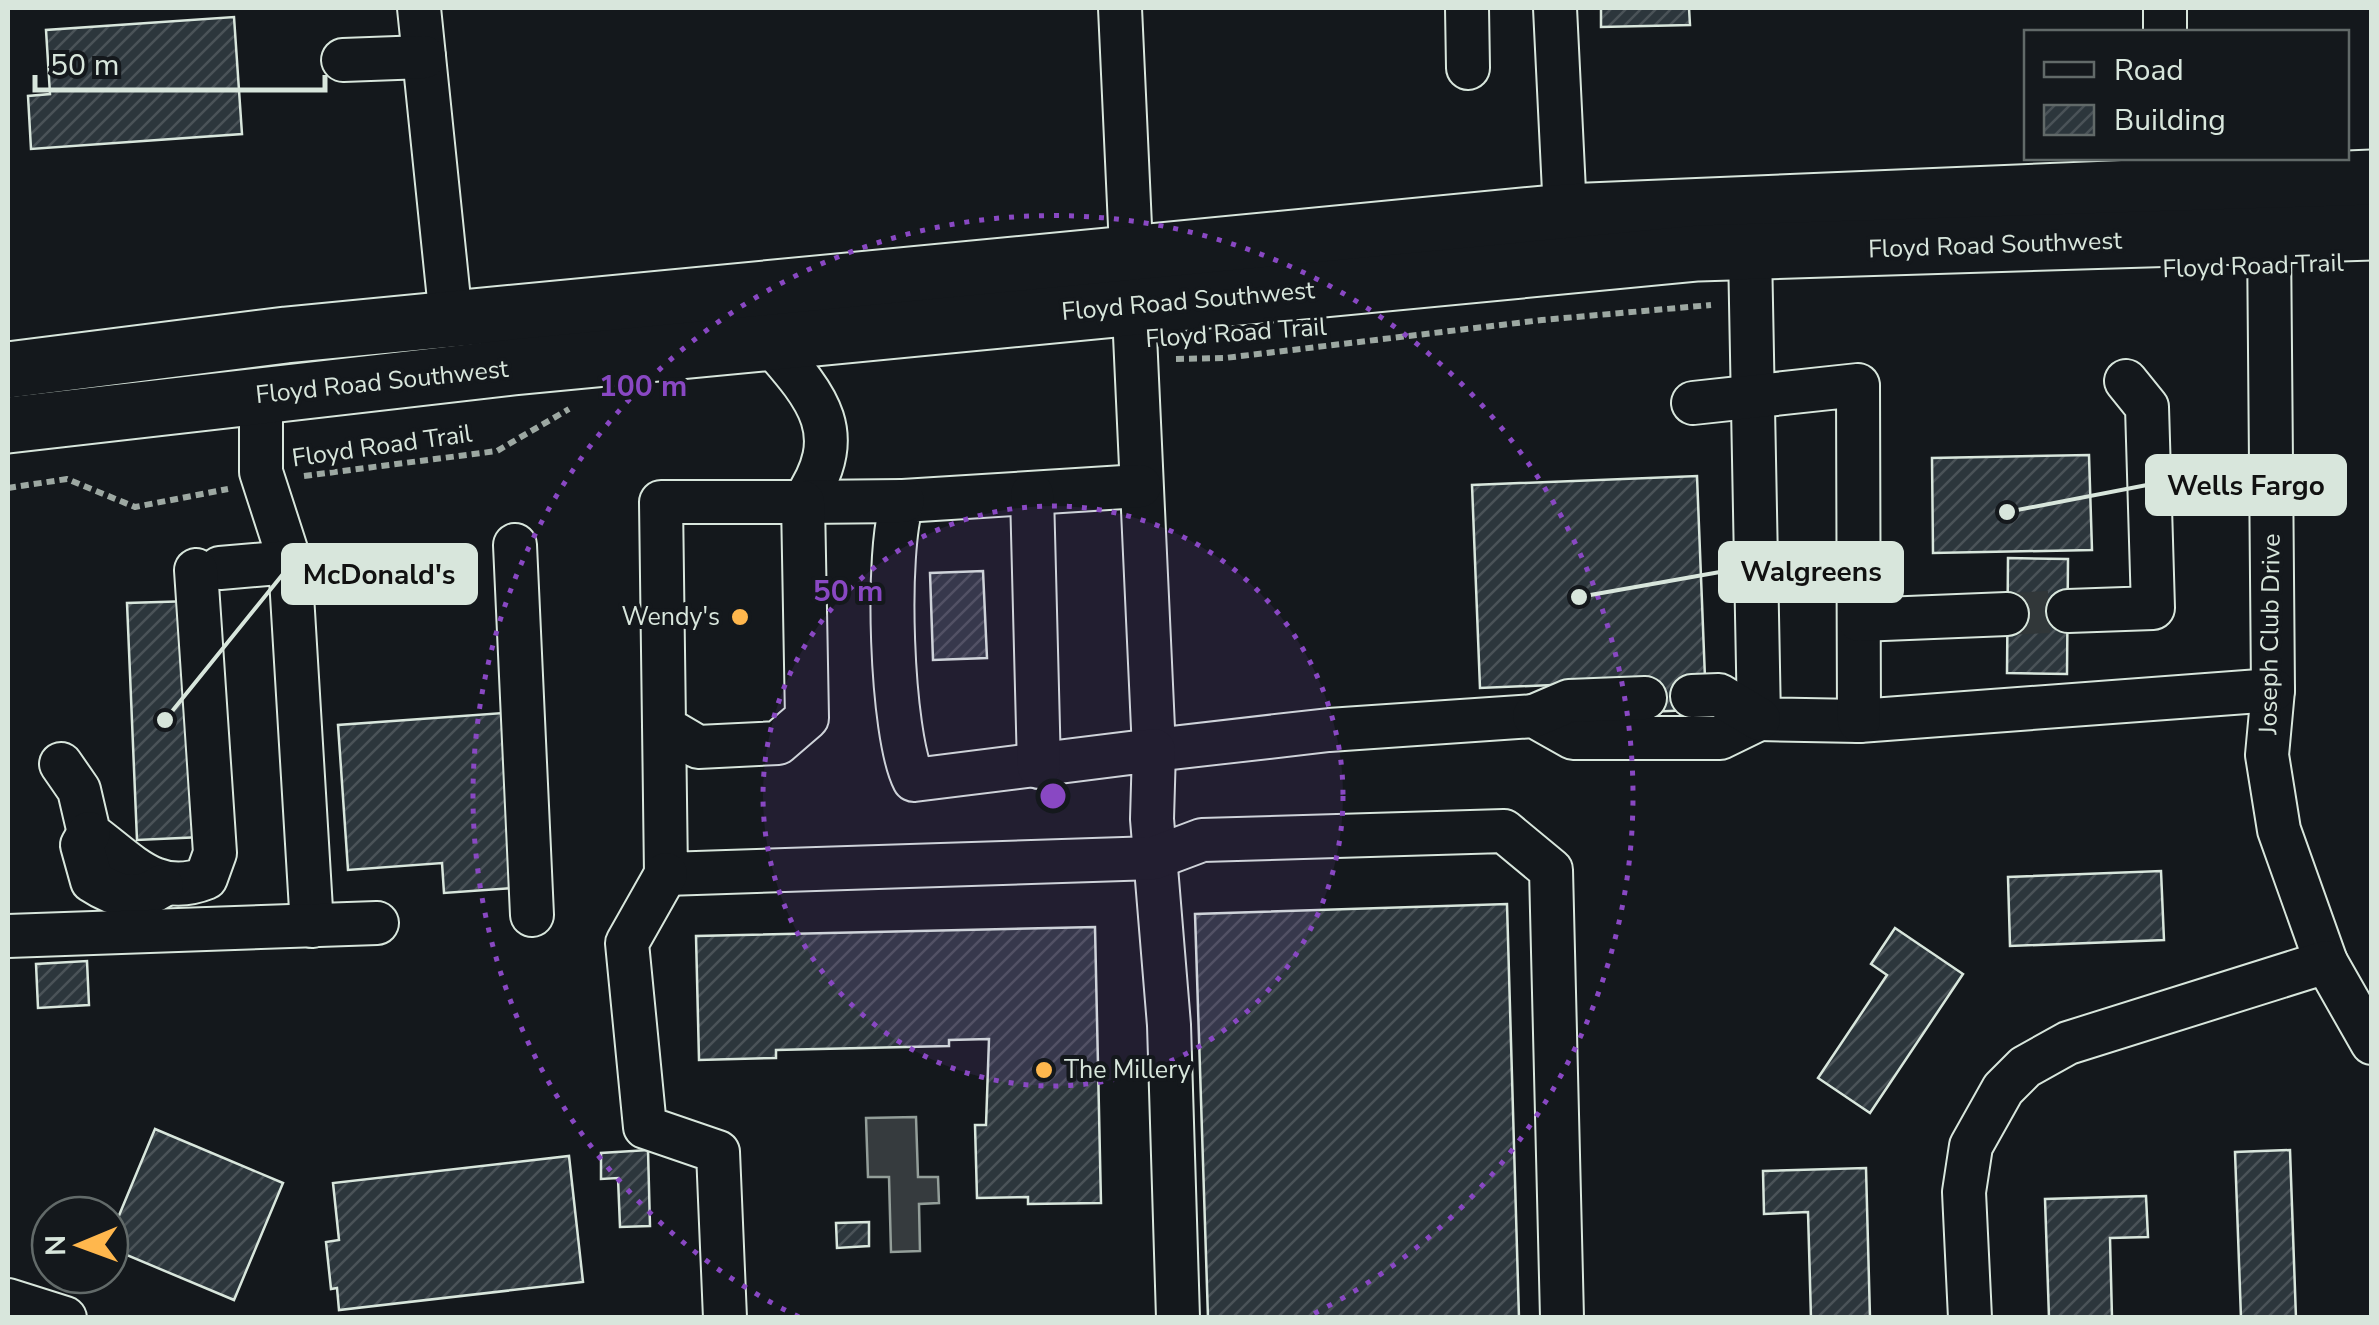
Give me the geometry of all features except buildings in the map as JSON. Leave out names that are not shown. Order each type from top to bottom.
[{"type":"main road","name":"Floyd Road Southwest","points":[[8,424],[768,342],[1565,212],[2167,172],[2372,178]]},
{"type":"main road","name":"Floyd Road Southwest","points":[[8,370],[451,319],[1133,280],[1750,277],[2372,232]]},
{"type":"street","points":[[419,8],[451,319]]},
{"type":"street","points":[[1120,8],[1154,750],[1154,858],[1169,1025],[1178,1318]]},
{"type":"street","points":[[1467,8],[1468,68]]},
{"type":"street","points":[[1555,8],[1565,212]]},
{"type":"street","points":[[343,60],[424,58]]},
{"type":"street","name":"Joseph Club Drive","points":[[2269,237],[2272,690],[2267,755],[2279,830],[2326,962],[2372,1043]]},
{"type":"street","points":[[1750,277],[1759,719]]},
{"type":"street","points":[[664,727],[698,747],[778,744],[808,718],[803,502],[824,472],[826,437],[820,408],[768,342]]},
{"type":"street","points":[[2068,611],[2153,608],[2147,407],[2126,381]]},
{"type":"street","points":[[1692,404],[1752,394],[1858,386],[1859,721]]},
{"type":"street","points":[[261,396],[264,482],[290,562],[312,926]]},
{"type":"street","points":[[726,1318],[718,1152],[644,1127],[626,943],[666,874],[661,502],[904,500],[1140,486]]},
{"type":"street","points":[[1032,494],[1039,767]]},
{"type":"street","points":[[904,500],[896,521],[893,584],[900,738],[914,780],[1412,723],[1534,716],[1569,701],[1646,698]]},
{"type":"street","points":[[514,545],[532,915]]},
{"type":"street","points":[[61,764],[79,790],[89,833],[82,845],[84,863],[92,881],[112,894],[137,897],[162,886],[184,886],[206,878],[215,853],[208,569],[290,562]]},
{"type":"street","points":[[1858,620],[2007,614]]},
{"type":"street","points":[[1534,716],[1574,738],[1720,738],[1759,719],[1859,721],[2272,690]]},
{"type":"street","points":[[1692,696],[1719,695],[1759,719]]},
{"type":"street","points":[[666,874],[1154,858],[1202,840],[1504,831],[1550,870],[1562,1318]]},
{"type":"street","points":[[8,936],[377,924]]},
{"type":"street","points":[[1970,1318],[1964,1192],[1971,1146],[2003,1088],[2026,1067],[2068,1044],[2326,962]]},
{"type":"street","points":[[8,1300],[65,1318]]},
{"type":"path","name":"Floyd Road Trail","points":[[1136,360],[1226,358],[1542,320],[1750,277]]},
{"type":"path","name":"Floyd Road Trail","points":[[8,488],[66,478],[135,508],[264,482],[498,451],[573,407]]},
{"type":"shaded area","points":[[916,1117],[918,1177],[938,1177],[939,1203],[919,1204],[920,1251],[891,1252],[889,1177],[868,1177],[866,1118]]},
{"type":"tunnel","points":[[2007,614],[2068,611]]},
{"type":"place","name":"Wells Fargo","points":[[2007,512]]},
{"type":"place","name":"Walgreens","points":[[1579,597]]},
{"type":"place","name":"Wendy's","points":[[740,617]]},
{"type":"place","name":"McDonald's","points":[[165,720]]},
{"type":"place","name":"The Millery","points":[[1044,1070]]}]
